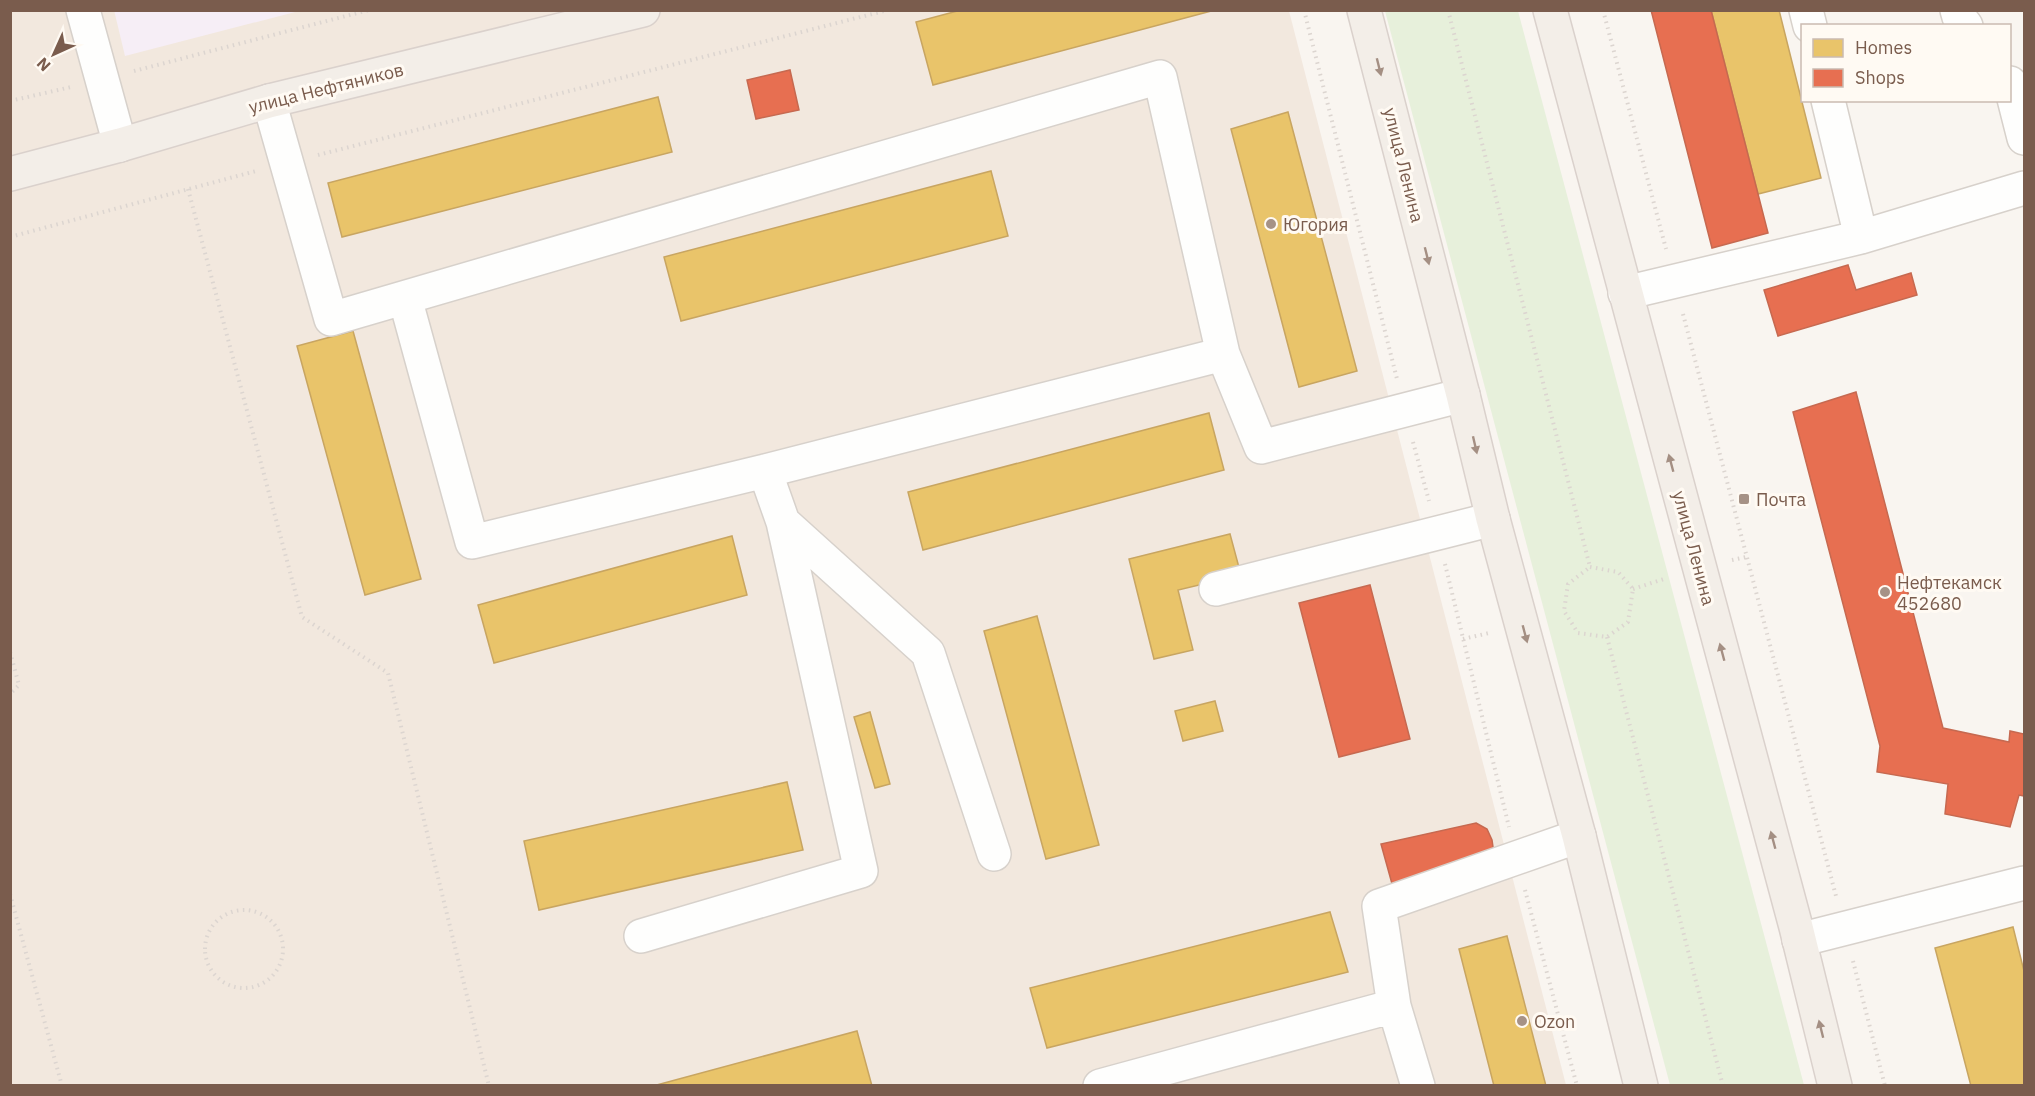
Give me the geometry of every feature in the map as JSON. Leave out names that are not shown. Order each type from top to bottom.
[{"type":"main road","name":"улица Нефтяников","points":[[10,174],[120,145],[269,101],[643,10]]},
{"type":"main road","name":"улица Ленина","points":[[1364,10],[1493,519],[1579,836],[1641,1086]]},
{"type":"main road","name":"улица Ленина","points":[[1550,10],[1799,940],[1835,1086]]},
{"type":"lane","points":[[83,10],[120,145]]},
{"type":"lane","points":[[1958,10],[1959,17],[1964,24]]},
{"type":"lane","points":[[269,101],[331,319],[1160,77],[1223,354],[1262,447],[1463,394]]},
{"type":"lane","points":[[2015,85],[2025,138]]},
{"type":"lane","points":[[1828,102],[1861,237]]},
{"type":"lane","points":[[1625,293],[1861,237],[2025,188]]},
{"type":"lane","points":[[405,298],[472,542],[765,471],[1223,354]]},
{"type":"lane","points":[[641,936],[861,871],[783,522],[765,471]]},
{"type":"lane","points":[[1216,589],[1493,519]]},
{"type":"lane","points":[[783,522],[928,652],[994,854]]},
{"type":"lane","points":[[1418,1086],[1394,1006],[1380,906],[1579,836]]},
{"type":"lane","points":[[1799,940],[2025,883]]},
{"type":"lane","points":[[1100,1086],[1394,1006]]},
{"type":"path","points":[[10,101],[369,10]]},
{"type":"path","points":[[10,237],[287,163],[888,10]]},
{"type":"path","points":[[1448,10],[1590,567]]},
{"type":"path","points":[[1604,10],[1885,1086]]},
{"type":"path","points":[[188,189],[303,617],[388,673],[489,1086]]},
{"type":"path","points":[[1590,567],[1618,572],[1633,589],[1628,622],[1607,636],[1578,633],[1564,611],[1568,584],[1590,567]]},
{"type":"path","points":[[1607,636],[1723,1086]]},
{"type":"path","points":[[10,652],[19,685],[10,694]]},
{"type":"path","points":[[10,894],[62,1086]]},
{"type":"path","points":[[240,910],[254,911],[267,916],[277,926],[284,953],[280,966],[272,977],[261,985],[248,989],[234,987],[211,972],[204,946],[208,933],[216,921],[227,913],[240,910]]},
{"type":"shaded area","points":[[114,10],[299,10],[299,11],[125,56]]},
{"type":"shaded area","points":[[10,11],[1289,11],[1566,1085],[11,1085]]},
{"type":"green space","points":[[1385,11],[1518,11],[1804,1085],[1670,1085]]},
{"type":"building: Homes","points":[[961,10],[1215,10],[933,85],[916,22]]},
{"type":"building: Homes","points":[[1711,10],[1779,10],[1821,178],[1758,194]]},
{"type":"building: Homes","points":[[658,97],[672,152],[342,237],[328,183]]},
{"type":"building: Homes","points":[[1288,112],[1357,371],[1299,387],[1231,129]]},
{"type":"building: Homes","points":[[991,171],[1008,236],[681,321],[664,257]]},
{"type":"building: Homes","points":[[353,331],[421,579],[365,595],[297,346]]},
{"type":"building: Homes","points":[[1209,413],[1224,470],[923,550],[908,492]]},
{"type":"building: Homes","points":[[1230,534],[1241,575],[1178,590],[1193,650],[1154,659],[1129,559]]},
{"type":"building: Homes","points":[[732,536],[747,595],[494,663],[478,605]]},
{"type":"building: Homes","points":[[1037,616],[1099,845],[1046,859],[984,631]]},
{"type":"building: Homes","points":[[1215,701],[1223,731],[1183,741],[1175,711]]},
{"type":"building: Homes","points":[[870,712],[890,784],[875,788],[854,717]]},
{"type":"building: Homes","points":[[787,782],[803,850],[539,910],[524,841]]},
{"type":"building: Homes","points":[[1330,912],[1348,972],[1047,1048],[1030,988]]},
{"type":"building: Homes","points":[[2013,927],[2024,971],[2024,1086],[1971,1086],[1935,948]]},
{"type":"building: Homes","points":[[1507,936],[1546,1086],[1494,1086],[1459,949]]},
{"type":"building: Homes","points":[[857,1031],[872,1086],[653,1086]]},
{"type":"building: Shops","points":[[1651,10],[1711,10],[1768,233],[1712,248]]},
{"type":"building: Shops","points":[[790,70],[799,110],[756,119],[747,80]]},
{"type":"building: Shops","points":[[1848,265],[1856,290],[1911,273],[1917,295],[1778,336],[1764,290]]},
{"type":"building: Shops","points":[[1856,392],[1943,728],[2009,742],[2010,731],[2024,734],[2024,796],[2019,795],[2010,827],[1945,814],[1948,784],[1877,772],[1880,746],[1793,412]]},
{"type":"building: Shops","points":[[1370,585],[1410,739],[1339,757],[1299,603]]},
{"type":"building: Shops","points":[[1476,823],[1487,829],[1492,840],[1494,854],[1394,891],[1381,844]]},
{"type":"place","name":"Югория","points":[[1271,224]]},
{"type":"place","name":"Почта","points":[[1744,499]]},
{"type":"place","name":"Нефтекамск 452680","points":[[1885,592]]},
{"type":"place","name":"Ozon","points":[[1522,1021]]}]
